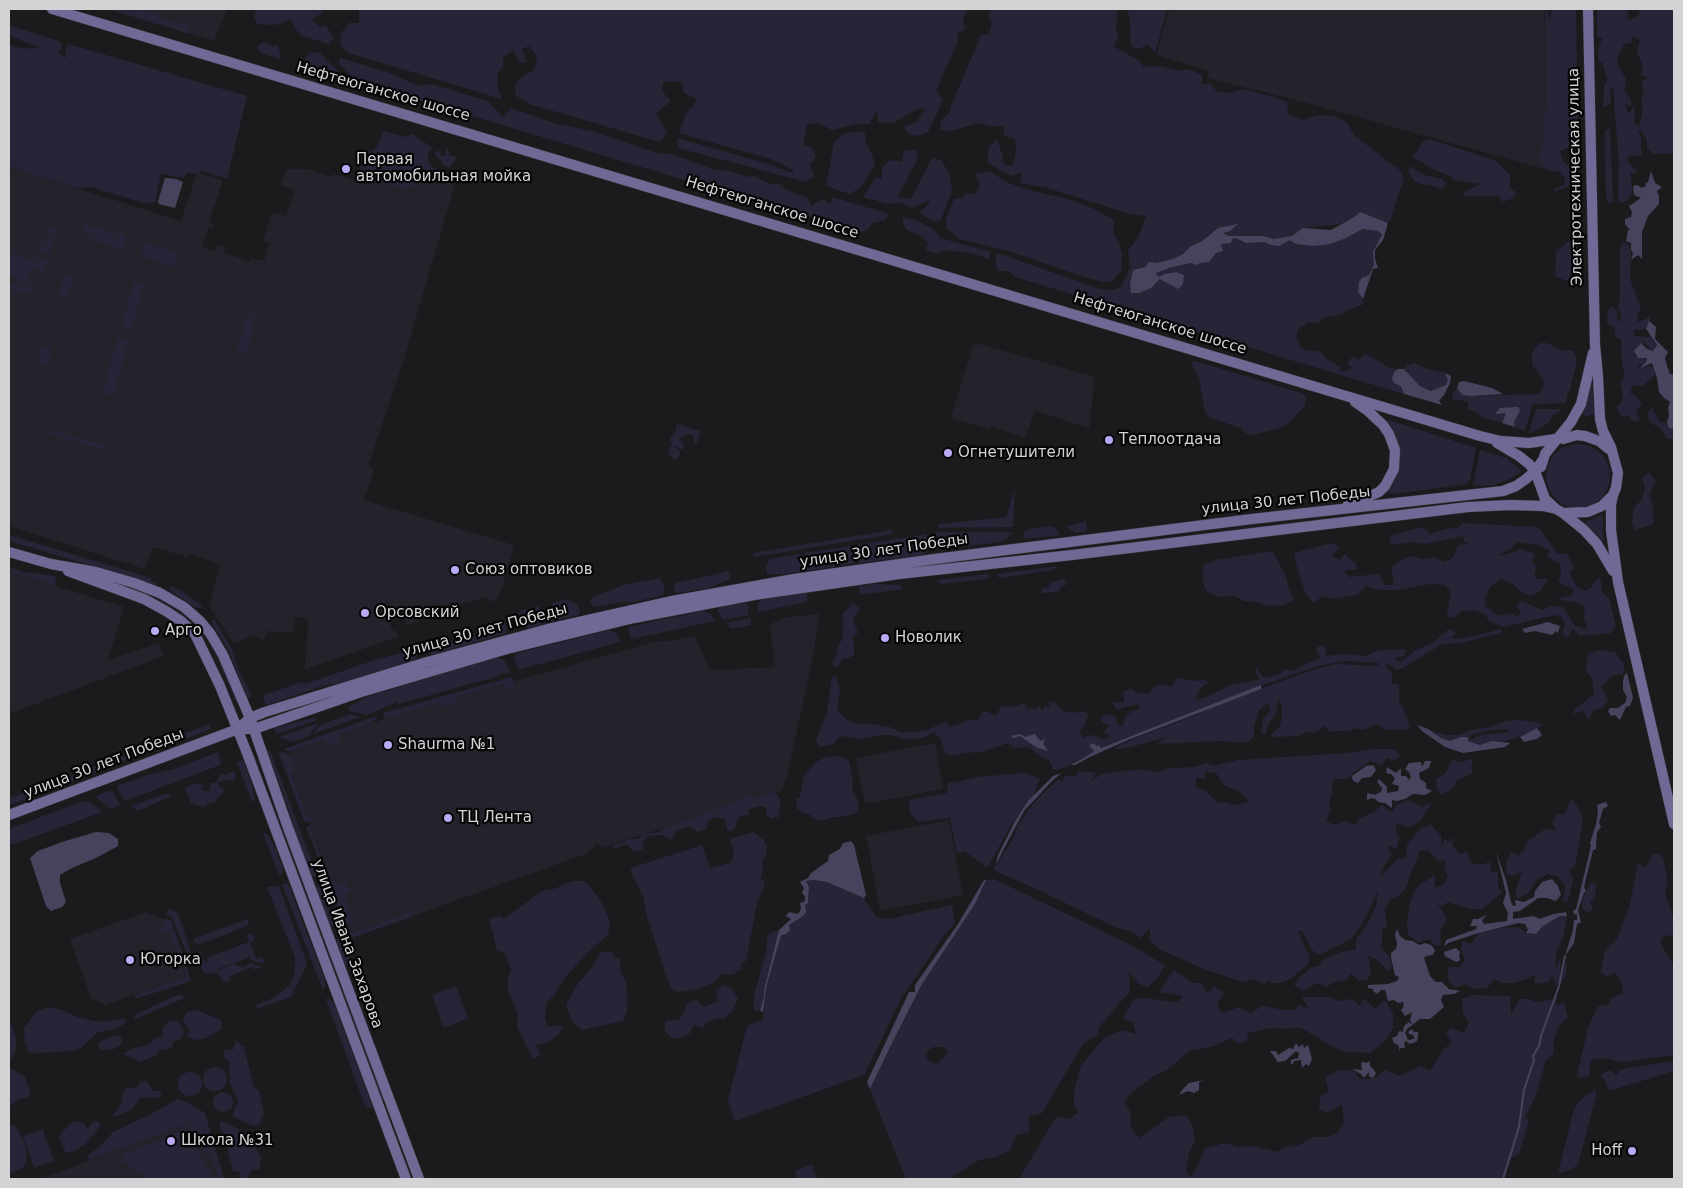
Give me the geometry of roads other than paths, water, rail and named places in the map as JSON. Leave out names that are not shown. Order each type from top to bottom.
[{"type":"main road","name":"Нефтеюганское шоссе","points":[[52,9],[1482,436]]},
{"type":"main road","name":"Электротехническая улица","points":[[1588,9],[1595,344]]},
{"type":"main road","points":[[1539,484],[1542,461],[1571,422],[1581,404],[1595,344]]},
{"type":"main road","points":[[1595,344],[1600,419],[1603,432],[1617,465],[1618,480],[1612,495],[1611,505],[1612,538],[1618,582],[1674,824]]},
{"type":"main road","points":[[1340,509],[1378,492],[1385,486],[1394,469],[1395,450],[1389,434],[1383,425],[1368,411],[1346,396]]},
{"type":"main road","points":[[1482,436],[1501,441],[1553,444],[1570,437],[1592,438],[1605,446],[1614,458]]},
{"type":"main road","points":[[1482,436],[1519,456],[1535,471],[1545,499],[1584,530],[1597,544],[1618,582]]},
{"type":"main road","name":"улица 30 лет Победы","points":[[238,729],[250,718],[326,692],[427,662],[583,620],[720,592],[833,573],[1340,509],[1503,491],[1516,486],[1535,471],[1542,461]]},
{"type":"main road","points":[[1560,511],[1581,514],[1596,510],[1612,495]]},
{"type":"main road","name":"улица 30 лет Победы","points":[[9,815],[238,729],[254,729],[360,692],[507,649],[619,621],[754,595],[856,579],[1468,507],[1542,506],[1560,511]]},
{"type":"main road","points":[[9,552],[50,564]]},
{"type":"main road","name":"улица Ивана Захарова","points":[[50,564],[96,572],[160,592],[184,607],[210,633],[223,655],[250,718],[290,834],[419,1179]]},
{"type":"main road","name":"улица Ивана Захарова","points":[[50,564],[88,580],[144,599],[166,611],[195,634],[238,729],[406,1179]]},
{"type":"waterway","points":[[1503,1179],[1519,1127],[1524,1090],[1534,1060],[1533,1056],[1539,1046],[1559,986],[1565,956]]},
{"type":"place","name":"Первая автомобильная мойка","points":[[346,169]]},
{"type":"place","name":"Теплоотдача","points":[[1109,440]]},
{"type":"place","name":"Огнетушители","points":[[948,453]]},
{"type":"place","name":"Союз оптовиков","points":[[455,570]]},
{"type":"place","name":"Орсовский","points":[[365,613]]},
{"type":"place","name":"Арго","points":[[155,631]]},
{"type":"place","name":"Новолик","points":[[885,638]]},
{"type":"place","name":"Shaurma №1","points":[[388,745]]},
{"type":"place","name":"ТЦ Лента","points":[[448,818]]},
{"type":"place","name":"Югорка","points":[[130,960]]},
{"type":"place","name":"Школа №31","points":[[171,1141]]},
{"type":"place","name":"Hoff","points":[[1632,1151]]}]
